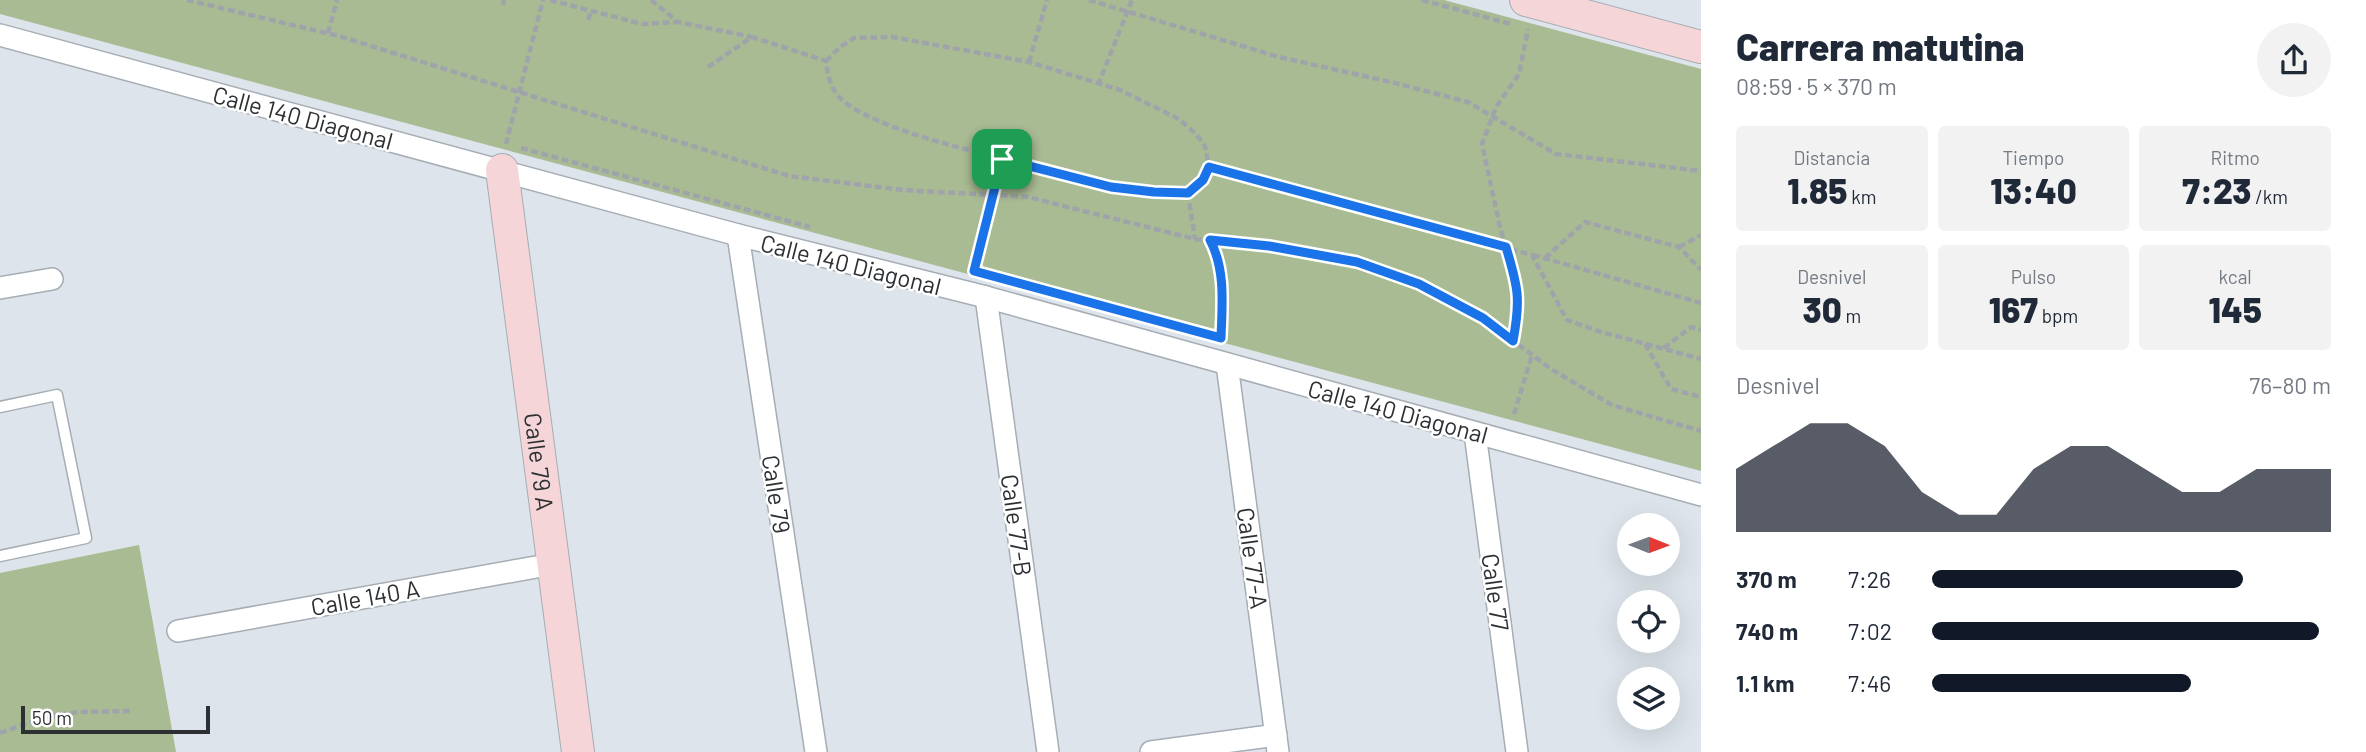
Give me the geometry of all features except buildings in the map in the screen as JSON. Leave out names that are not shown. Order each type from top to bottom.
[{"type":"street","points":[[1527,14],[1701,47]]},
{"type":"street","name":"Calle 140 Diagonal","points":[[0,35],[738,235],[986,297],[1701,495]]},
{"type":"street","name":"Calle 79 A","points":[[502,170],[578,752]]},
{"type":"street","name":"Calle 79","points":[[738,235],[816,752]]},
{"type":"street","points":[[0,288],[52,279]]},
{"type":"street","name":"Calle 77-B","points":[[986,297],[1048,752]]},
{"type":"street","name":"Calle 77-A","points":[[1227,364],[1277,743]]},
{"type":"street","name":"Calle 77","points":[[1475,433],[1517,752]]},
{"type":"street","name":"Calle 140 A","points":[[178,631],[553,564]]},
{"type":"street","points":[[1151,752],[1277,743]]},
{"type":"lane","points":[[0,407],[57,395],[86,538],[0,556]]},
{"type":"path","points":[[187,0],[328,33],[789,176],[903,190],[1028,197],[1195,239],[1269,246],[1357,262],[1419,284],[1483,318],[1551,369],[1612,405],[1701,431]]},
{"type":"path","points":[[328,33],[337,0]]},
{"type":"path","points":[[543,0],[506,144],[813,228]]},
{"type":"path","points":[[550,0],[642,24],[678,22],[752,37],[826,61]]},
{"type":"path","points":[[651,0],[678,22]]},
{"type":"path","points":[[1028,62],[1047,0]]},
{"type":"path","points":[[1089,0],[1279,57],[1468,102],[1556,154],[1701,171]]},
{"type":"path","points":[[1097,85],[1132,0]]},
{"type":"path","points":[[588,20],[591,10]]},
{"type":"path","points":[[1513,341],[1518,312],[1518,286],[1482,144],[1496,107],[1519,75],[1527,14]]},
{"type":"path","points":[[708,67],[752,37]]},
{"type":"path","points":[[892,37],[1028,62],[1120,90],[1179,120],[1195,133],[1205,146],[1209,167],[1203,180],[1188,193],[1154,192],[1111,187],[928,140],[858,111],[834,92],[828,78],[826,61],[854,38],[892,37]]},
{"type":"path","points":[[974,271],[1002,159]]},
{"type":"path","points":[[1209,167],[1701,303]]},
{"type":"path","points":[[1188,193],[1195,239]]},
{"type":"path","points":[[1545,258],[1585,222],[1679,247],[1701,270]]},
{"type":"path","points":[[1679,247],[1701,235]]},
{"type":"path","points":[[1208,335],[1221,338],[1218,255],[1210,240]]},
{"type":"path","points":[[1532,255],[1567,320],[1701,359]]},
{"type":"path","points":[[961,267],[987,275]]},
{"type":"path","points":[[1663,349],[1691,327],[1701,330]]},
{"type":"path","points":[[1645,344],[1671,389],[1701,397]]},
{"type":"path","points":[[1514,414],[1532,355]]},
{"type":"path","points":[[0,733],[48,716],[79,712],[131,711]]},
{"type":"green space","points":[[0,0],[1444,0],[1701,69],[1701,471],[0,14]]},
{"type":"green space","points":[[139,545],[176,752],[0,752],[0,573]]},
{"type":"route","points":[[1002,159],[1111,187],[1154,192],[1188,193],[1203,180],[1209,167],[1506,247],[1518,286],[1518,312],[1513,341],[1483,318],[1419,284],[1357,262],[1269,246],[1210,240],[1218,255],[1221,338],[974,271],[1002,159]]}]
